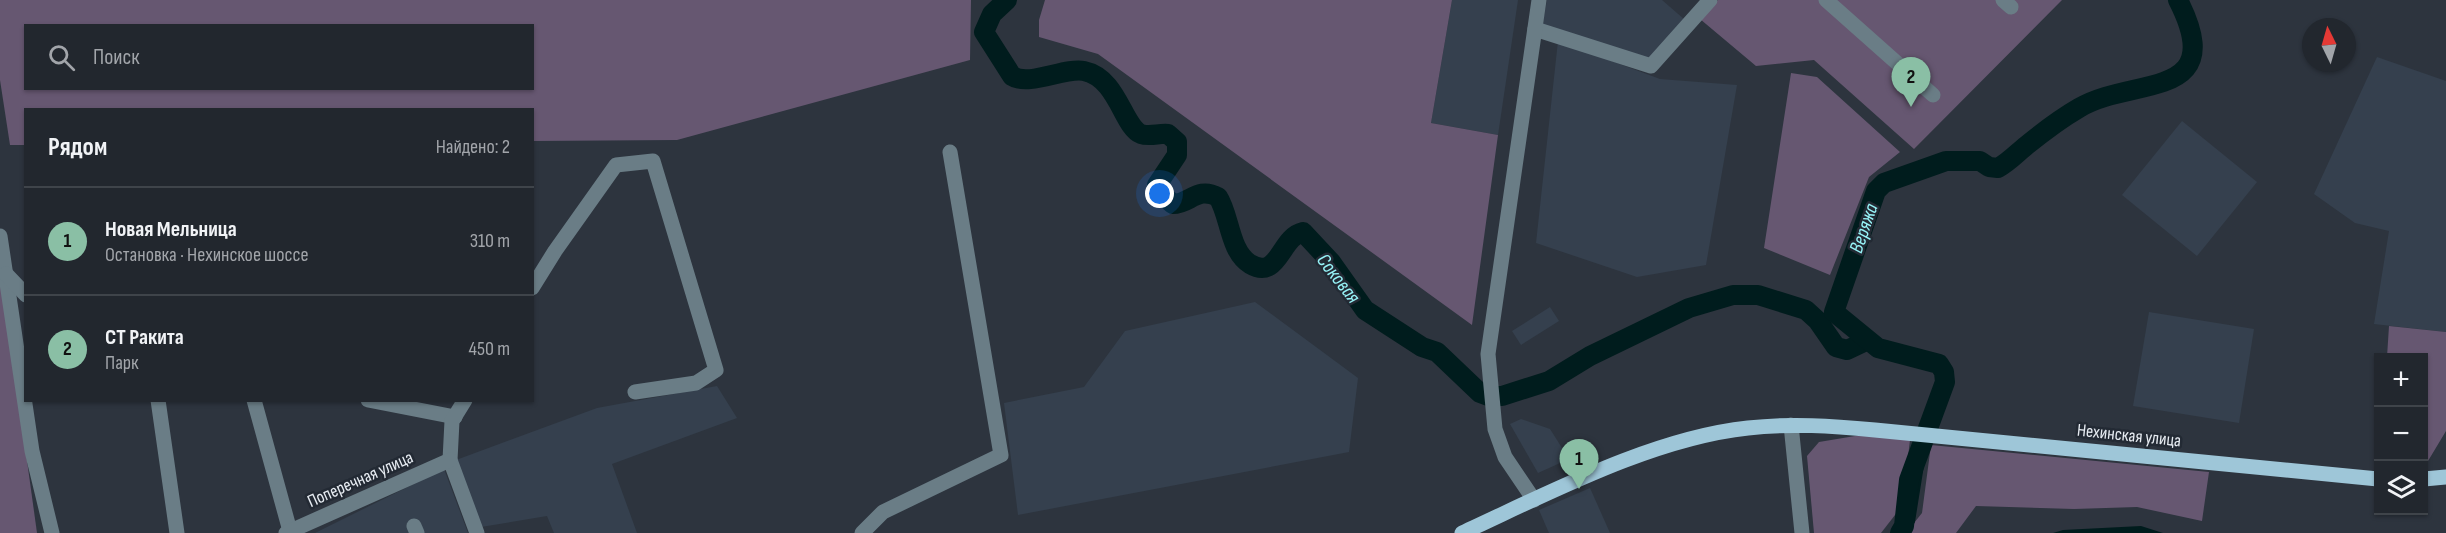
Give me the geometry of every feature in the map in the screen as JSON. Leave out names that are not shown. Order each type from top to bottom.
[{"type":"main road","name":"Нехинская улица","points":[[1462,533],[1622,462],[1681,441],[1728,430],[1791,425],[1947,436],[2374,479]]},
{"type":"main road","points":[[2428,478],[2446,477]]},
{"type":"street","points":[[1534,500],[1505,457],[1496,429],[1488,354],[1539,0]]},
{"type":"street","points":[[1535,29],[1651,66],[1710,0]]},
{"type":"street","points":[[1826,0],[1933,95]]},
{"type":"street","points":[[862,533],[883,512],[1002,455],[950,152]]},
{"type":"street","points":[[534,285],[616,165],[652,161],[716,370],[696,383],[635,392]]},
{"type":"street","points":[[0,236],[24,397]]},
{"type":"street","points":[[6,274],[24,294]]},
{"type":"street","points":[[25,402],[32,451],[52,533]]},
{"type":"street","points":[[158,402],[177,533]]},
{"type":"street","points":[[255,402],[288,532]]},
{"type":"street","points":[[378,402],[455,417]]},
{"type":"street","points":[[464,402],[455,417],[450,460],[477,533]]},
{"type":"street","points":[[1791,425],[1802,533]]},
{"type":"street","name":"Поперечная улица","points":[[288,532],[450,460]]},
{"type":"shaded area","points":[[0,0],[971,0],[970,60],[677,140],[534,141],[534,108],[24,108],[24,145],[10,145],[0,80]]},
{"type":"shaded area","points":[[1045,0],[1452,0],[1431,123],[1498,135],[1472,325],[1098,54],[1039,37],[1039,20]]},
{"type":"shaded area","points":[[1452,0],[1518,0],[1498,135],[1431,123]]},
{"type":"shaded area","points":[[1547,0],[1662,0],[1685,20],[1650,60],[1542,26]]},
{"type":"shaded area","points":[[1718,0],[2062,0],[1914,149],[1814,60],[1756,66],[1700,19]]},
{"type":"shaded area","points":[[1558,41],[1660,79],[1737,85],[1706,265],[1637,277],[1536,243]]},
{"type":"shaded area","points":[[2377,57],[2446,81],[2446,332],[2374,324],[2389,231],[2355,223],[2314,194]]},
{"type":"shaded area","points":[[1791,73],[1817,77],[1900,152],[1869,177],[1830,275],[1764,248]]},
{"type":"shaded area","points":[[2182,121],[2257,182],[2197,256],[2122,195]]},
{"type":"shaded area","points":[[0,265],[37,533],[0,533]]},
{"type":"shaded area","points":[[1255,302],[1358,378],[1349,452],[1018,515],[1004,403],[1084,387],[1125,331]]},
{"type":"shaded area","points":[[1550,307],[1559,321],[1521,345],[1512,331]]},
{"type":"shaded area","points":[[2149,312],[2254,329],[2239,423],[2133,406]]},
{"type":"shaded area","points":[[2389,326],[2446,332],[2446,431],[2428,461],[2428,353],[2387,353]]},
{"type":"shaded area","points":[[717,386],[737,418],[612,464],[637,533],[554,533],[547,516],[481,527],[456,460],[597,408]]},
{"type":"shaded area","points":[[1521,419],[1550,429],[1569,459],[1538,473],[1510,424]]},
{"type":"shaded area","points":[[1861,435],[1910,440],[1902,506],[1881,533],[1814,533],[1807,456],[1819,442]]},
{"type":"shaded area","points":[[1931,445],[2209,472],[2202,521],[2137,507],[2074,509],[1976,506],[1956,533],[1906,533],[1922,513]]},
{"type":"shaded area","points":[[1915,452],[1926,453],[1915,522],[1909,533],[1898,533],[1906,520]]},
{"type":"shaded area","points":[[444,469],[468,533],[315,533]]},
{"type":"shaded area","points":[[1590,488],[1610,533],[1549,533],[1539,510]]},
{"type":"shaded area","points":[[2141,526],[2163,533],[2053,533],[2063,530]]},
{"type":"waterway","name":"Соковая","points":[[1007,0],[992,14],[984,32],[1012,76],[1028,79],[1076,71],[1095,75],[1112,92],[1135,130],[1144,135],[1168,134],[1177,142],[1177,155],[1157,185],[1160,193],[1173,204],[1204,193],[1218,197],[1238,251],[1250,264],[1260,268],[1273,263],[1289,242],[1303,232],[1331,262],[1365,310],[1422,347],[1437,352],[1480,393],[1488,396],[1502,396],[1549,381],[1590,356],[1689,308],[1733,295],[1758,295],[1806,310],[1818,321],[1836,347],[1847,350],[1866,341]]},
{"type":"waterway","name":"Веряжа","points":[[1900,533],[1904,526],[1909,480],[1945,382],[1944,372],[1939,364],[1878,348],[1834,312],[1876,191],[1884,183],[1946,161],[1980,161],[1989,167],[1998,168],[2045,130],[2079,108],[2101,98],[2168,80],[2184,71],[2192,55],[2191,33],[2178,0]]},
{"type":"place","name":"СТ Ракита","points":[[1911,107]]},
{"type":"place","name":"Новая Мельница","points":[[1579,489]]}]
